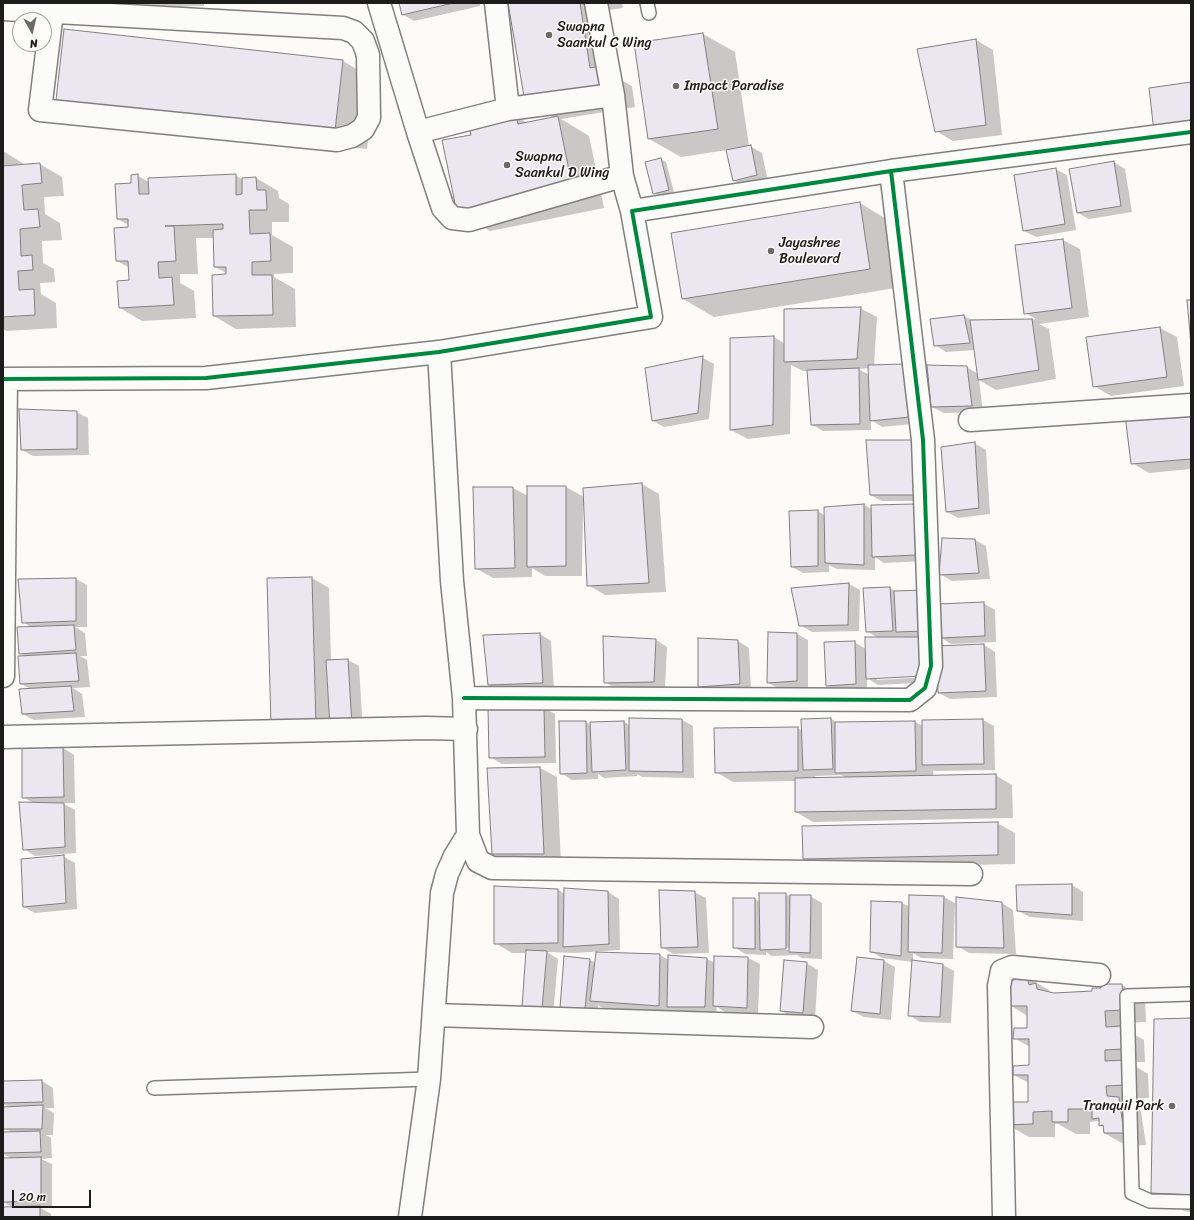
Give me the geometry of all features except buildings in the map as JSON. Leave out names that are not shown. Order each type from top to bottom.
[{"type":"street","points":[[379,3],[418,132],[443,208],[452,218],[469,220],[622,176]]},
{"type":"street","points":[[496,3],[508,109]]},
{"type":"street","points":[[3,676],[4,379],[206,378],[439,352],[651,317],[632,211],[622,176],[613,95],[596,3]]},
{"type":"street","points":[[3,9],[52,12],[194,12],[343,28],[354,32],[363,41],[368,55],[369,118],[363,129],[352,136],[338,140],[40,110],[47,52]]},
{"type":"street","points":[[418,132],[508,109],[613,95]]},
{"type":"street","points":[[632,211],[891,171],[1191,132]]},
{"type":"street","points":[[464,698],[910,700],[925,688],[931,666],[923,440],[891,171]]},
{"type":"street","points":[[439,352],[452,581],[466,729],[468,835],[478,861],[492,868],[971,874]]},
{"type":"street","points":[[970,420],[1191,406]]},
{"type":"street","points":[[3,737],[419,728],[466,729]]},
{"type":"street","points":[[410,1217],[429,1079],[442,894],[447,874],[455,856],[468,835]]},
{"type":"street","points":[[1004,1217],[999,986],[1002,971],[1012,967],[1099,975]]},
{"type":"street","points":[[434,1015],[812,1027]]},
{"type":"lane","points":[[1191,994],[1127,996],[1132,1193],[1150,1201],[1191,1202]]},
{"type":"lane","points":[[154,1088],[429,1079]]},
{"type":"cycle path","points":[[3,379],[206,378],[439,352],[651,317],[632,211],[891,171],[1191,132]]},
{"type":"cycle path","points":[[464,698],[910,700],[925,688],[931,666],[923,440],[891,171]]},
{"type":"place","name":"Swapna Saankul C Wing","points":[[549,35]]},
{"type":"place","name":"Impact Paradise","points":[[676,86]]},
{"type":"place","name":"Swapna Saankul D Wing","points":[[507,165]]},
{"type":"place","name":"Jayashree Boulevard","points":[[771,251]]},
{"type":"place","name":"Tranquil Park","points":[[1172,1106]]}]
